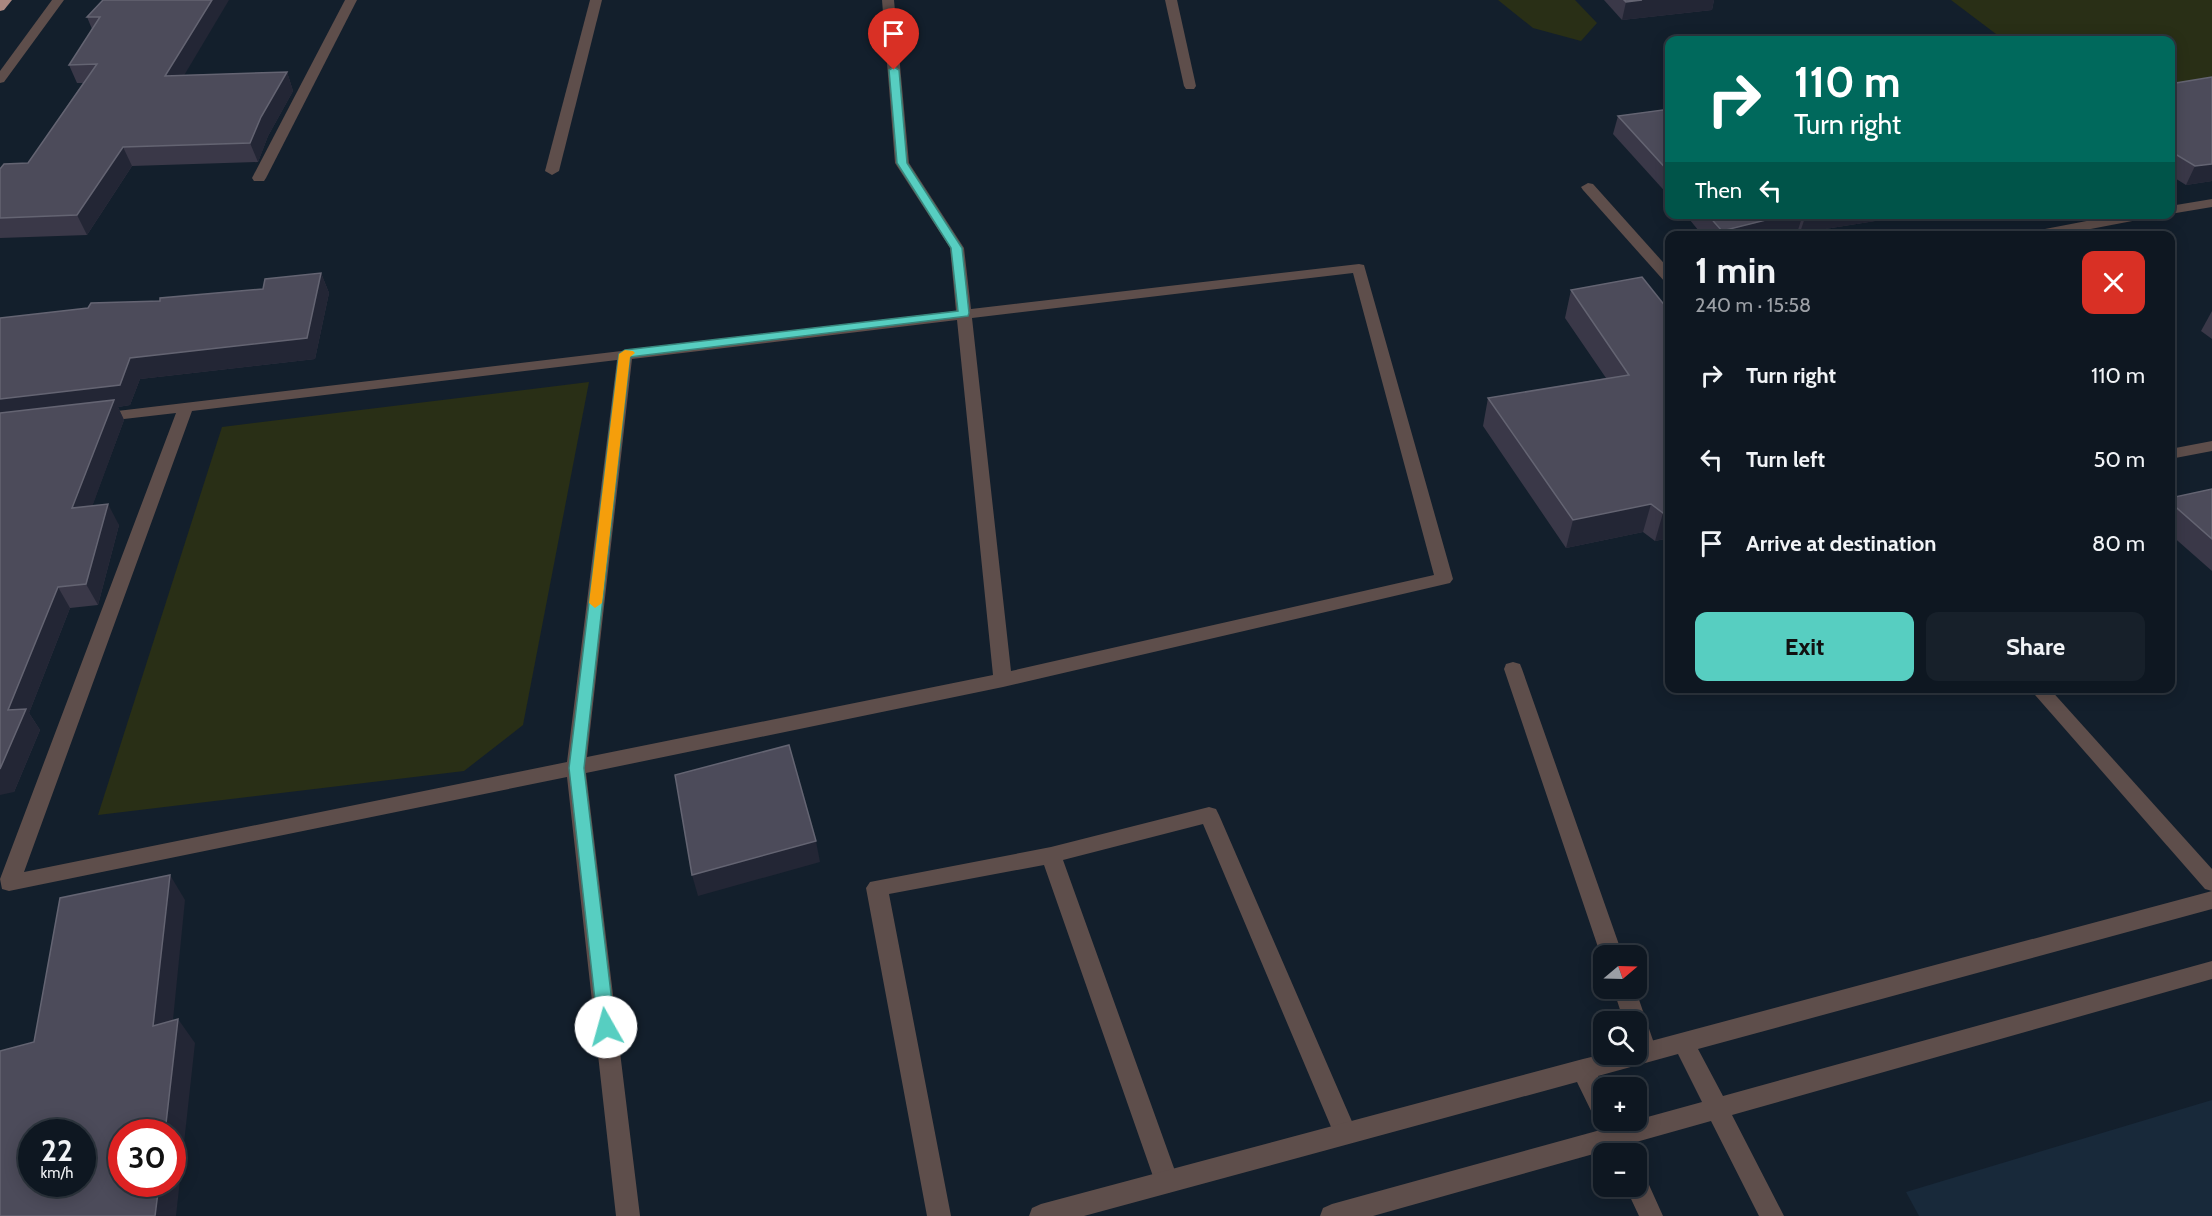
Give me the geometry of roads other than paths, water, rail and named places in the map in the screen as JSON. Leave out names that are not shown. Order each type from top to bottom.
[{"type":"highway","points":[[0,8],[6,0]]},
{"type":"street","points":[[0,79],[58,0]]},
{"type":"street","points":[[259,178],[351,0]]},
{"type":"street","points":[[552,171],[596,0]]},
{"type":"street","points":[[888,0],[902,163],[957,248],[1003,680]]},
{"type":"street","points":[[1171,0],[1190,86]]},
{"type":"street","points":[[1588,188],[1665,273]]},
{"type":"street","points":[[2175,209],[2212,203]]},
{"type":"street","points":[[2056,231],[2121,219]]},
{"type":"street","points":[[81,419],[186,406],[964,313],[1359,268],[1444,579],[1003,680],[9,883],[186,406]]},
{"type":"street","points":[[625,354],[576,768],[628,1216]]},
{"type":"street","points":[[2175,453],[2212,446]]},
{"type":"street","points":[[1513,669],[1608,945]]},
{"type":"street","points":[[2042,693],[2212,883]]},
{"type":"street","points":[[939,1216],[877,888],[1051,855],[1209,815],[1345,1133]]},
{"type":"street","points":[[1051,855],[1167,1182]]},
{"type":"street","points":[[1647,1052],[2212,900]]},
{"type":"street","points":[[1332,1216],[2212,970]]},
{"type":"street","points":[[1683,1042],[1772,1216]]},
{"type":"street","points":[[1041,1216],[1600,1065]]},
{"type":"street","points":[[1583,1070],[1593,1090]]},
{"type":"street","points":[[1642,1197],[1651,1216]]}]
